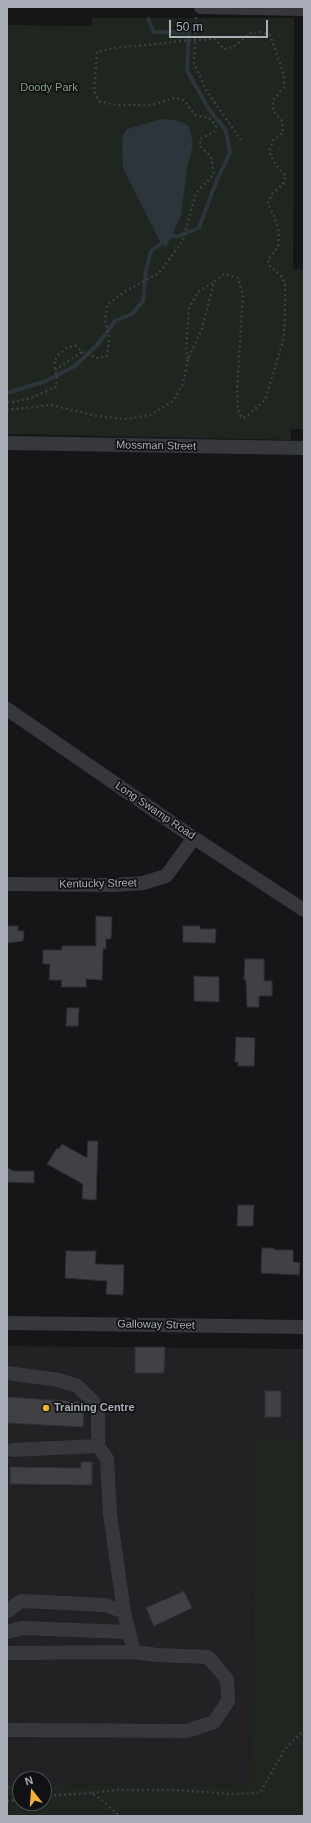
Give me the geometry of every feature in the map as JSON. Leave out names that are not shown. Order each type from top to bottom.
[{"type":"street","points":[[199,11],[304,9]]},
{"type":"street","name":"Mossman Street","points":[[7,444],[304,448]]},
{"type":"street","name":"Long Swamp Road","points":[[7,710],[194,838],[304,910]]},
{"type":"street","name":"Kentucky Street","points":[[7,884],[116,885],[143,883],[166,876],[194,838]]},
{"type":"street","name":"Galloway Street","points":[[7,1323],[304,1327]]},
{"type":"street","points":[[7,1373],[59,1380],[77,1386],[93,1401],[98,1415],[98,1446],[108,1459],[110,1514],[124,1612],[134,1652]]},
{"type":"street","points":[[12,1450],[98,1446]]},
{"type":"street","points":[[7,1611],[21,1601],[105,1605],[124,1612]]},
{"type":"street","points":[[7,1632],[22,1628],[129,1632]]},
{"type":"street","points":[[7,1653],[134,1652],[157,1655],[208,1656],[228,1679],[228,1701],[214,1722],[187,1731],[7,1730]]},
{"type":"path","points":[[199,11],[194,63],[206,90],[243,143]]},
{"type":"path","points":[[7,402],[31,398],[56,387],[57,378],[54,361],[58,355],[68,347],[76,346],[82,352],[98,358],[107,356],[109,334],[105,321],[107,305],[124,292],[159,273],[182,242],[196,193],[214,174],[211,157],[200,146],[200,139],[214,132],[216,126],[209,118],[195,115],[184,100],[174,98],[152,105],[116,105],[99,101],[94,91],[94,71],[97,52],[113,48],[215,39],[224,49],[233,47],[251,33],[260,32],[270,35],[284,75],[284,87],[273,100],[273,111],[282,121],[283,133],[273,140],[269,152],[276,165],[286,176],[283,184],[271,195],[268,204],[275,218],[279,233],[278,247],[268,260],[269,265],[285,282],[284,338],[265,400],[246,417],[242,418],[238,410],[237,389],[243,295],[238,278],[224,274],[198,292],[189,308],[186,350],[188,359]]},
{"type":"path","points":[[7,410],[51,405],[97,416],[125,419],[150,414],[173,401],[183,384],[188,359],[202,329],[214,282]]},
{"type":"path","points":[[55,370],[82,352]]},
{"type":"path","points":[[52,1796],[116,1790],[167,1790],[232,1794],[260,1793],[285,1749],[304,1730]]},
{"type":"path","points":[[92,1793],[120,1816]]},
{"type":"shaded area","points":[[162,119],[179,121],[189,126],[193,144],[187,169],[181,216],[166,247],[161,243],[123,168],[122,146],[123,135],[127,129]]},
{"type":"shaded area","points":[[7,1346],[304,1349],[304,1440],[255,1440],[250,1786],[52,1784],[52,1771],[12,1771],[12,1784],[7,1784]]},
{"type":"green space","name":"Doody Park","points":[[92,18],[294,18],[293,269],[304,270],[304,429],[291,429],[291,440],[7,434],[7,25],[92,26]]},
{"type":"green space","points":[[255,1440],[304,1440],[304,1816],[7,1816],[7,1784],[12,1784],[12,1811],[52,1811],[52,1784],[250,1786]]},
{"type":"building","points":[[96,916],[112,917],[111,939],[106,939],[106,949],[103,948],[102,980],[86,979],[86,987],[61,987],[62,980],[49,980],[50,964],[43,964],[43,950],[62,950],[62,946],[96,946]]},
{"type":"building","points":[[7,926],[18,926],[18,931],[24,931],[23,941],[7,943]]},
{"type":"building","points":[[183,926],[200,926],[200,929],[216,929],[215,943],[183,942]]},
{"type":"building","points":[[245,959],[264,959],[264,981],[272,981],[272,996],[259,996],[259,1007],[247,1007],[246,980],[244,980]]},
{"type":"building","points":[[194,976],[219,977],[219,1002],[194,1001]]},
{"type":"building","points":[[67,1008],[79,1008],[78,1026],[66,1026]]},
{"type":"building","points":[[236,1037],[255,1038],[254,1066],[238,1066],[238,1062],[235,1062]]},
{"type":"building","points":[[88,1141],[98,1141],[96,1200],[82,1199],[83,1184],[47,1164],[57,1148],[59,1149],[62,1144],[87,1158]]},
{"type":"building","points":[[7,1168],[14,1171],[34,1171],[34,1183],[7,1182]]},
{"type":"building","points":[[238,1205],[254,1205],[253,1226],[237,1226]]},
{"type":"building","points":[[262,1248],[274,1248],[274,1250],[293,1250],[293,1262],[300,1263],[299,1275],[261,1273]]},
{"type":"building","points":[[66,1251],[96,1251],[95,1264],[124,1265],[123,1295],[106,1294],[107,1281],[65,1278]]},
{"type":"building","points":[[135,1347],[165,1347],[164,1373],[135,1373]]},
{"type":"building","points":[[265,1391],[281,1391],[281,1417],[265,1417]]},
{"type":"building","name":"Training Centre","points":[[7,1397],[82,1402],[84,1405],[83,1427],[7,1423]]},
{"type":"building","points":[[81,1462],[92,1462],[92,1485],[10,1484],[10,1467],[81,1468]]},
{"type":"building","points":[[184,1591],[192,1608],[154,1626],[146,1608]]},
{"type":"waterway","points":[[7,393],[46,381],[75,366],[98,344],[115,321],[132,314],[143,301],[146,270],[151,251],[173,235],[176,237],[199,228],[216,182],[230,153],[226,131],[208,108],[187,70],[189,33],[154,32],[148,19]]},
{"type":"place","name":"Training Centre","points":[[46,1408]]}]
